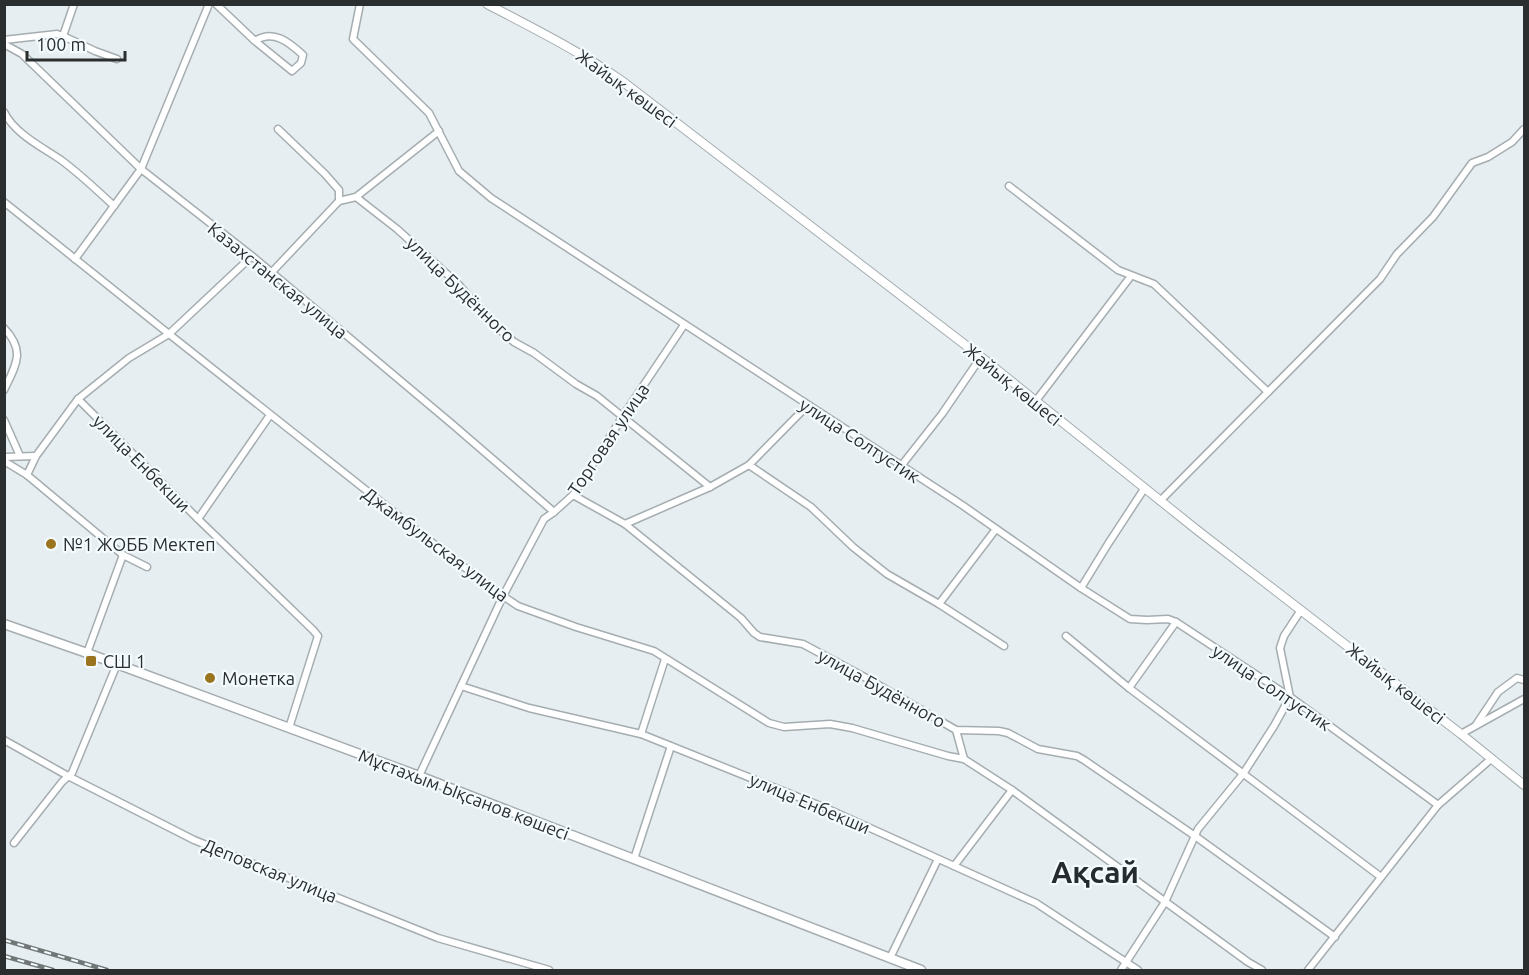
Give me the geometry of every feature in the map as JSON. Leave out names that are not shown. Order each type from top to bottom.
[{"type":"main road","name":"Мұстахым Ықсанов көшесі","points":[[4,624],[419,776],[921,970]]},
{"type":"street","points":[[63,36],[74,4]]},
{"type":"street","points":[[75,259],[141,169],[209,4]]},
{"type":"street","points":[[216,4],[255,40],[292,70],[301,63],[303,55],[294,46],[276,35],[255,40]]},
{"type":"street","name":"улица Солтустик","points":[[360,4],[353,39],[429,113],[459,171],[491,198],[1130,619],[1168,619],[1176,622],[1290,697],[1438,806]]},
{"type":"street","name":"Жайық көшесі","points":[[487,4],[592,60],[622,81],[981,357],[1144,489],[1524,785]]},
{"type":"street","points":[[4,42],[57,34],[117,59]]},
{"type":"street","name":"Казахстанская улица","points":[[4,42],[22,54],[141,169],[252,256],[554,512]]},
{"type":"street","points":[[4,112],[9,122],[89,183],[114,206]]},
{"type":"street","points":[[278,129],[339,190],[339,201]]},
{"type":"street","points":[[1160,501],[1380,279],[1398,254],[1433,218],[1472,163],[1488,157],[1512,142],[1524,129]]},
{"type":"street","points":[[271,273],[339,201],[356,197],[439,131]]},
{"type":"street","points":[[1009,186],[1118,270],[1154,284],[1268,392]]},
{"type":"street","name":"улица Будённого","points":[[356,197],[397,229],[458,285],[493,324],[514,342],[597,396],[710,487]]},
{"type":"street","name":"Джамбульская улица","points":[[4,202],[270,415],[503,597],[518,606],[576,627],[654,651],[769,723],[784,726],[830,724],[852,728],[964,759],[1012,790],[1262,970]]},
{"type":"street","points":[[27,475],[36,456],[78,399],[129,358],[169,334],[252,256]]},
{"type":"street","points":[[1035,402],[1131,276]]},
{"type":"street","name":"Торговая улица","points":[[419,776],[503,597],[544,519],[573,495],[684,325]]},
{"type":"street","points":[[4,328],[16,344],[18,360],[4,390]]},
{"type":"street","points":[[901,466],[942,414],[981,357]]},
{"type":"street","name":"улица Енбекши","points":[[78,399],[318,636],[289,728]]},
{"type":"street","points":[[625,524],[710,487],[749,465],[808,405]]},
{"type":"street","points":[[198,519],[270,415]]},
{"type":"street","points":[[4,420],[20,456]]},
{"type":"street","points":[[4,459],[36,456]]},
{"type":"street","points":[[4,459],[27,475],[123,555],[147,567]]},
{"type":"street","points":[[749,465],[811,507],[853,547],[887,574],[1004,646]]},
{"type":"street","points":[[1082,588],[1144,489]]},
{"type":"street","name":"улица Будённого","points":[[573,495],[625,524],[741,618],[760,637],[803,644],[956,730],[999,730],[1038,749],[1077,756],[1195,836],[1335,937]]},
{"type":"street","points":[[939,604],[996,529]]},
{"type":"street","points":[[87,653],[123,555]]},
{"type":"street","points":[[1121,970],[1165,902],[1198,829],[1243,774],[1290,697],[1280,648],[1284,636],[1302,610]]},
{"type":"street","points":[[1130,688],[1176,622]]},
{"type":"street","points":[[1066,636],[1130,688],[1381,877]]},
{"type":"street","points":[[640,734],[665,659]]},
{"type":"street","points":[[14,843],[73,771],[117,664]]},
{"type":"street","points":[[1475,725],[1498,692],[1517,678],[1524,680]]},
{"type":"street","name":"улица Енбекши","points":[[461,686],[529,708],[640,734],[828,809],[1036,903],[1138,970]]},
{"type":"street","points":[[1461,734],[1524,699]]},
{"type":"street","points":[[956,730],[964,759]]},
{"type":"street","name":"Деповская улица","points":[[4,740],[68,776],[194,840],[438,938],[549,970]]},
{"type":"street","points":[[634,859],[671,746]]},
{"type":"street","points":[[1308,970],[1438,806],[1491,759]]},
{"type":"street","points":[[954,866],[1012,790]]},
{"type":"street","points":[[890,958],[938,859]]},
{"type":"railway","points":[[4,940],[107,970]]},
{"type":"railway","points":[[4,956],[53,970]]},
{"type":"place","name":"№1 ЖОББ Мектеп","points":[[51,544]]},
{"type":"place","name":"СШ 1","points":[[91,661]]},
{"type":"place","name":"Монетка","points":[[210,678]]},
{"type":"district","name":"Ақсай","points":[[1095,872]]}]
